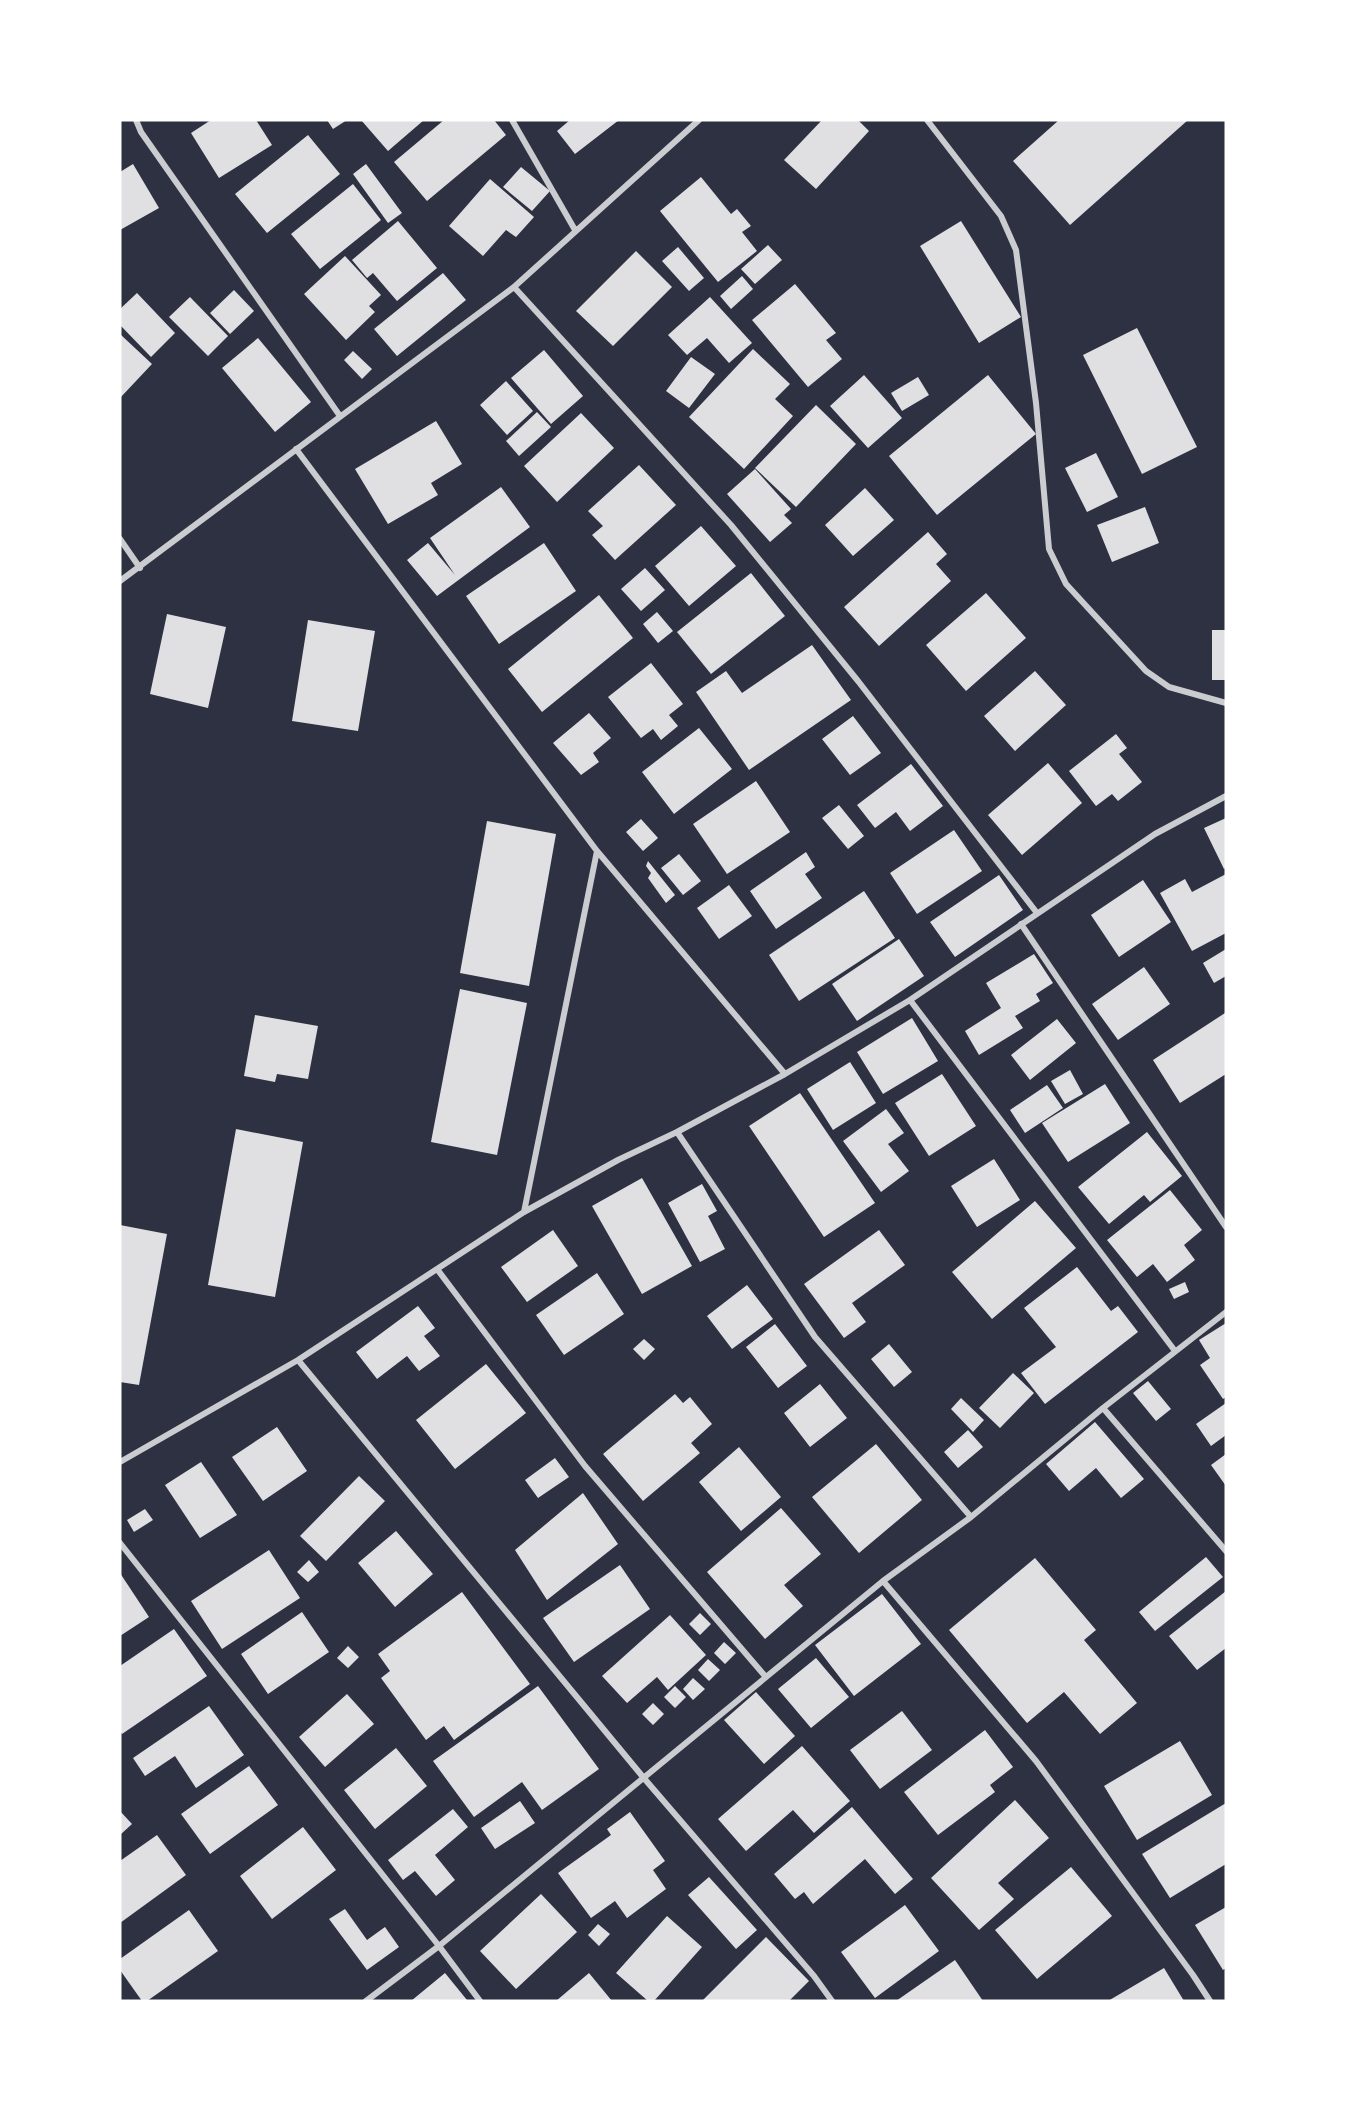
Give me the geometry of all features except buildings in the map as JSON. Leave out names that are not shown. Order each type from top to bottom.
[{"type":"street","points":[[136,120],[141,132],[340,416]]},
{"type":"street","points":[[512,120],[575,230]]},
{"type":"street","points":[[120,581],[514,287],[699,120]]},
{"type":"street","points":[[927,120],[1001,216],[1017,250],[1036,403],[1049,549],[1066,584],[1146,671],[1169,687],[1226,704]]},
{"type":"street","points":[[514,287],[731,525],[858,681],[1037,913]]},
{"type":"street","points":[[296,449],[597,851],[785,1074]]},
{"type":"street","points":[[120,539],[140,568]]},
{"type":"street","points":[[120,1462],[298,1360],[524,1212],[618,1160],[677,1132],[785,1074],[910,1000],[1155,834],[1226,796]]},
{"type":"street","points":[[524,1212],[597,851]]},
{"type":"street","points":[[1021,924],[1226,1227]]},
{"type":"street","points":[[910,1000],[1175,1351]]},
{"type":"street","points":[[677,1132],[815,1337],[971,1517]]},
{"type":"street","points":[[437,1269],[585,1466],[765,1676]]},
{"type":"street","points":[[366,2001],[439,1946],[883,1581],[971,1517],[1103,1408],[1226,1312]]},
{"type":"street","points":[[298,1360],[643,1777],[814,1976],[832,2001]]},
{"type":"street","points":[[1103,1408],[1226,1551]]},
{"type":"street","points":[[120,1543],[480,2001]]},
{"type":"street","points":[[883,1581],[1036,1761],[1210,2001]]}]
